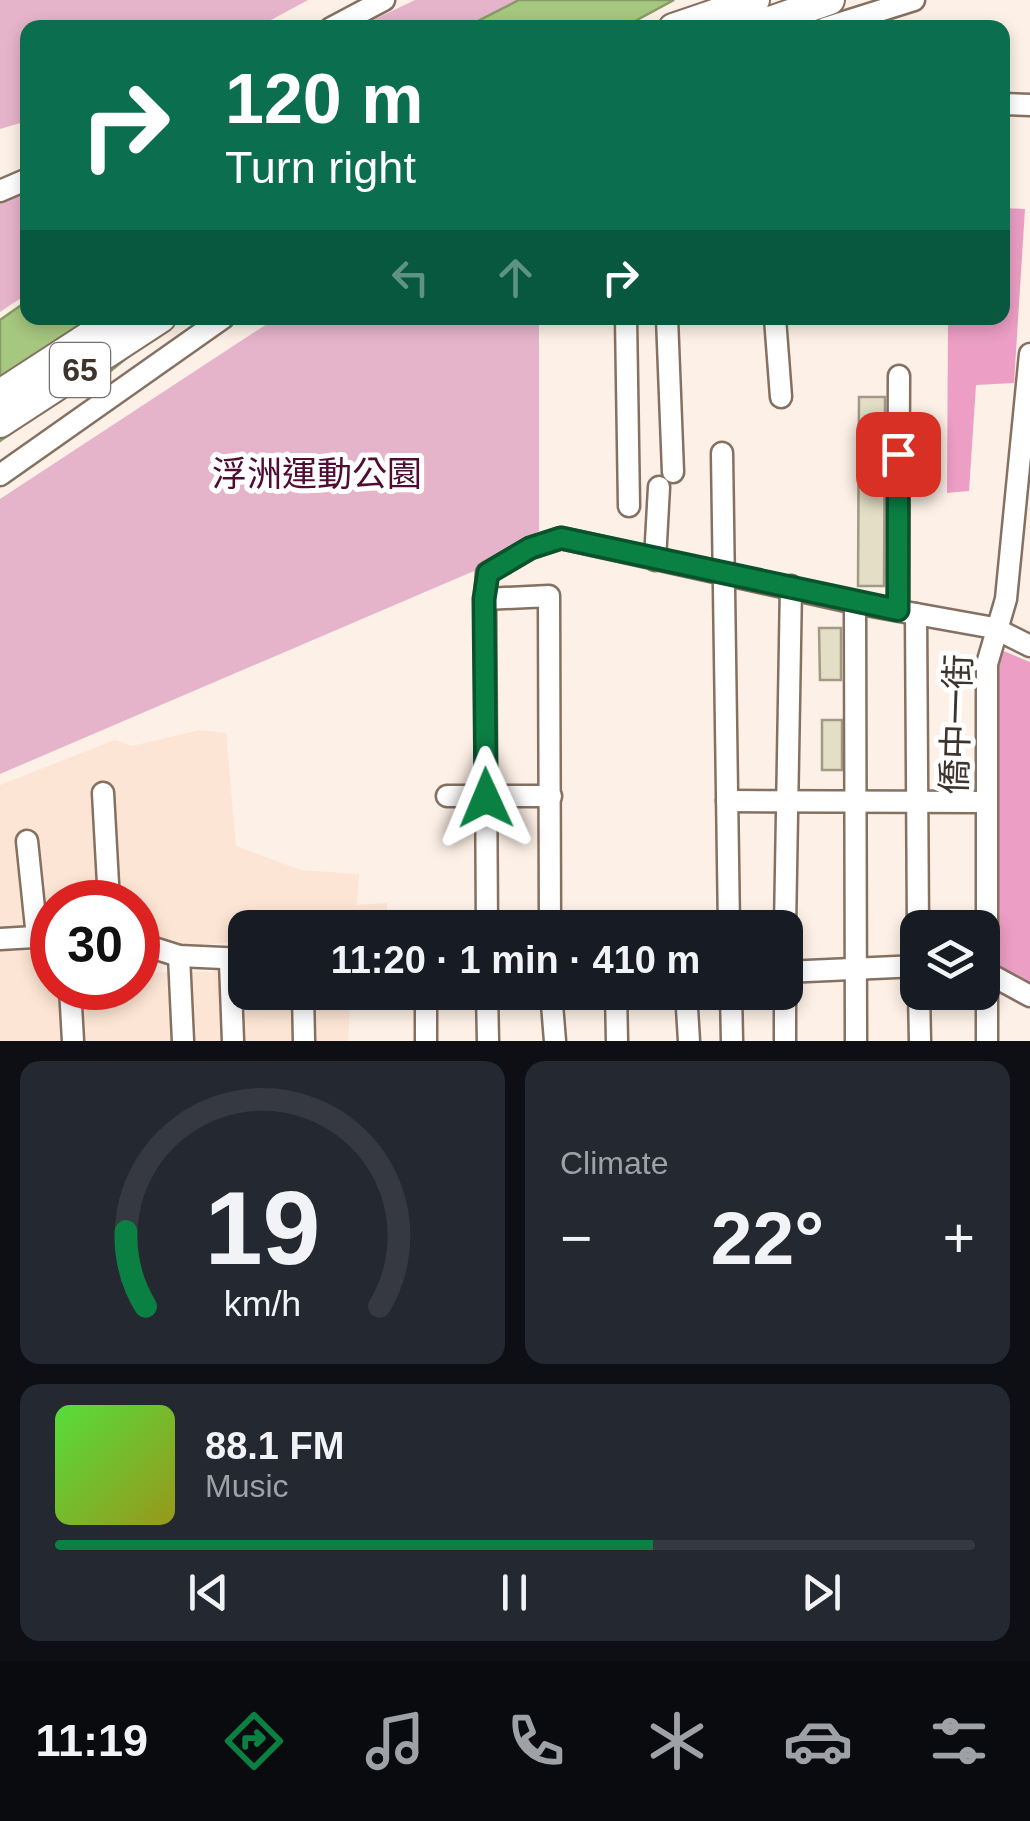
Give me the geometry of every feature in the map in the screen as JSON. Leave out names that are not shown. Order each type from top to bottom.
[{"type":"highway","points":[[696,20],[755,0]]},
{"type":"highway","points":[[773,20],[830,0]]},
{"type":"highway","name":"65","points":[[0,394],[105,325]]},
{"type":"highway","name":"65","points":[[0,423],[149,325]]},
{"type":"street","points":[[346,20],[384,0]]},
{"type":"street","points":[[850,20],[914,0]]},
{"type":"street","points":[[0,475],[213,325]]},
{"type":"street","points":[[626,325],[629,506]]},
{"type":"street","points":[[655,560],[666,480],[667,325]]},
{"type":"street","points":[[776,325],[781,397]]},
{"type":"street","name":"僑中一街","points":[[984,910],[986,680],[994,628],[1006,599],[1030,354]]},
{"type":"street","points":[[899,376],[918,910]]},
{"type":"street","points":[[722,453],[729,910]]},
{"type":"street","points":[[486,910],[484,599],[488,573],[498,564],[561,538],[855,603],[994,628],[1030,646]]},
{"type":"street","points":[[785,910],[791,586]]},
{"type":"street","points":[[484,599],[549,596],[550,910]]},
{"type":"street","points":[[855,603],[856,1041]]},
{"type":"street","points":[[103,794],[108,880]]},
{"type":"street","points":[[447,796],[551,796]]},
{"type":"street","points":[[726,802],[985,802]]},
{"type":"street","points":[[27,841],[34,880]]},
{"type":"street","points":[[0,939],[30,938]]},
{"type":"street","points":[[160,950],[179,956],[228,959]]},
{"type":"street","points":[[179,956],[183,1041]]},
{"type":"street","points":[[803,970],[900,966]]},
{"type":"street","points":[[1000,980],[1030,996]]},
{"type":"street","points":[[71,1010],[72,1041]]},
{"type":"street","points":[[233,1041],[235,1010]]},
{"type":"street","points":[[303,1010],[304,1041]]},
{"type":"street","points":[[426,1010],[426,1041]]},
{"type":"street","points":[[487,1010],[488,1041]]},
{"type":"street","points":[[552,1010],[554,1041]]},
{"type":"street","points":[[616,1010],[617,1041]]},
{"type":"street","points":[[687,1010],[689,1041]]},
{"type":"street","points":[[731,1010],[732,1041]]},
{"type":"street","points":[[785,1010],[785,1041]]},
{"type":"street","points":[[919,1010],[920,1041]]},
{"type":"street","name":"僑中一街","points":[[986,1010],[987,1041]]},
{"type":"shaded area","points":[[519,0],[674,0],[637,20],[480,20]]},
{"type":"shaded area","points":[[1010,208],[1025,209],[1014,383],[976,385],[969,491],[947,493],[948,325],[1010,325]]},
{"type":"shaded area","points":[[20,306],[20,325],[167,325],[91,387],[60,399],[0,441],[0,320]]},
{"type":"shaded area","points":[[1001,650],[1030,662],[1030,985],[1000,970],[1000,910],[993,910],[995,663]]},
{"type":"shaded area","points":[[200,730],[226,733],[236,846],[301,870],[359,874],[357,905],[387,903],[387,910],[228,910],[228,943],[177,946],[160,939],[160,880],[30,880],[30,928],[0,928],[0,785],[115,740],[132,746]]},
{"type":"shaded area","points":[[0,951],[30,951],[30,1010],[160,1010],[160,973],[228,971],[228,1010],[350,1010],[348,1041],[0,1041]]},
{"type":"green space","points":[[0,0],[308,0],[271,20],[20,20],[20,123],[0,129]]},
{"type":"green space","points":[[415,0],[534,0],[487,20],[373,20]]},
{"type":"green space","points":[[20,192],[20,299],[0,312],[0,202]]},
{"type":"green space","name":"浮洲運動公園","points":[[265,325],[539,325],[539,531],[474,571],[0,774],[0,499]]},
{"type":"building","points":[[859,397],[885,397],[884,586],[858,586]]},
{"type":"building","points":[[819,628],[841,628],[841,680],[820,680]]},
{"type":"building","points":[[822,720],[842,720],[842,770],[822,770]]},
{"type":"route","points":[[486,798],[484,599],[488,573],[498,564],[561,538],[898,610],[898,454]]}]
